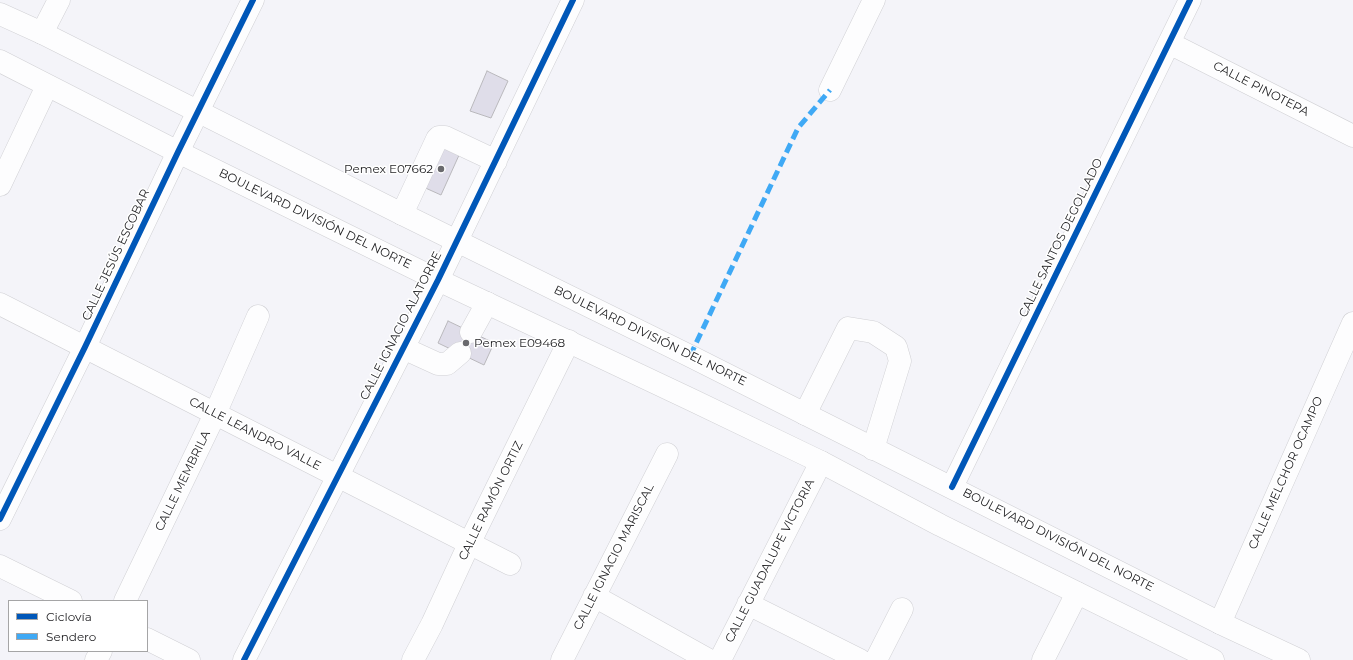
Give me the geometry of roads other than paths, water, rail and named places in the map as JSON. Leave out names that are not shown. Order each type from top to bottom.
[{"type":"street","points":[[42,33],[59,0]]},
{"type":"street","name":"CALLE JESÚS ESCOBAR","points":[[0,519],[85,347],[252,0]]},
{"type":"street","name":"CALLE IGNACIO ALATORRE","points":[[244,660],[438,280],[573,0]]},
{"type":"street","points":[[830,90],[874,0]]},
{"type":"street","name":"CALLE SANTOS DEGOLLADO","points":[[952,487],[1190,0]]},
{"type":"street","name":"BOULEVARD DIVISIÓN DEL NORTE","points":[[0,14],[42,33],[402,214],[690,356],[1220,623],[1299,660]]},
{"type":"street","name":"CALLE PINOTEPA","points":[[1169,43],[1353,136]]},
{"type":"street","name":"BOULEVARD DIVISIÓN DEL NORTE","points":[[0,61],[178,152],[438,280],[821,462],[940,525],[1213,660]]},
{"type":"street","points":[[0,185],[47,86]]},
{"type":"street","points":[[402,214],[439,137],[445,137],[496,161]]},
{"type":"street","points":[[471,332],[487,303]]},
{"type":"street","name":"CALLE LEANDRO VALLE","points":[[0,304],[510,564]]},
{"type":"street","name":"CALLE MEMBRILA","points":[[125,600],[215,414],[258,316]]},
{"type":"street","name":"CALLE MELCHOR OCAMPO","points":[[1220,623],[1353,323]]},
{"type":"street","points":[[805,414],[848,328],[873,332],[896,346],[900,360],[872,449]]},
{"type":"street","name":"CALLE RAMÓN ORTIZ","points":[[413,660],[432,624],[569,342]]},
{"type":"street","points":[[403,348],[438,364],[447,364],[460,353]]},
{"type":"street","name":"CALLE IGNACIO MARISCAL","points":[[562,660],[667,454]]},
{"type":"street","name":"CALLE GUADALUPE VICTORIA","points":[[720,660],[821,462]]},
{"type":"street","points":[[0,566],[69,600]]},
{"type":"street","points":[[1043,660],[1077,594]]},
{"type":"street","points":[[594,596],[709,660]]},
{"type":"street","points":[[748,604],[860,660]]},
{"type":"street","points":[[876,660],[902,609]]},
{"type":"street","points":[[148,640],[189,660]]},
{"type":"place","name":"Pemex E07662","points":[[441,169]]},
{"type":"place","name":"Pemex E09468","points":[[466,343]]}]
